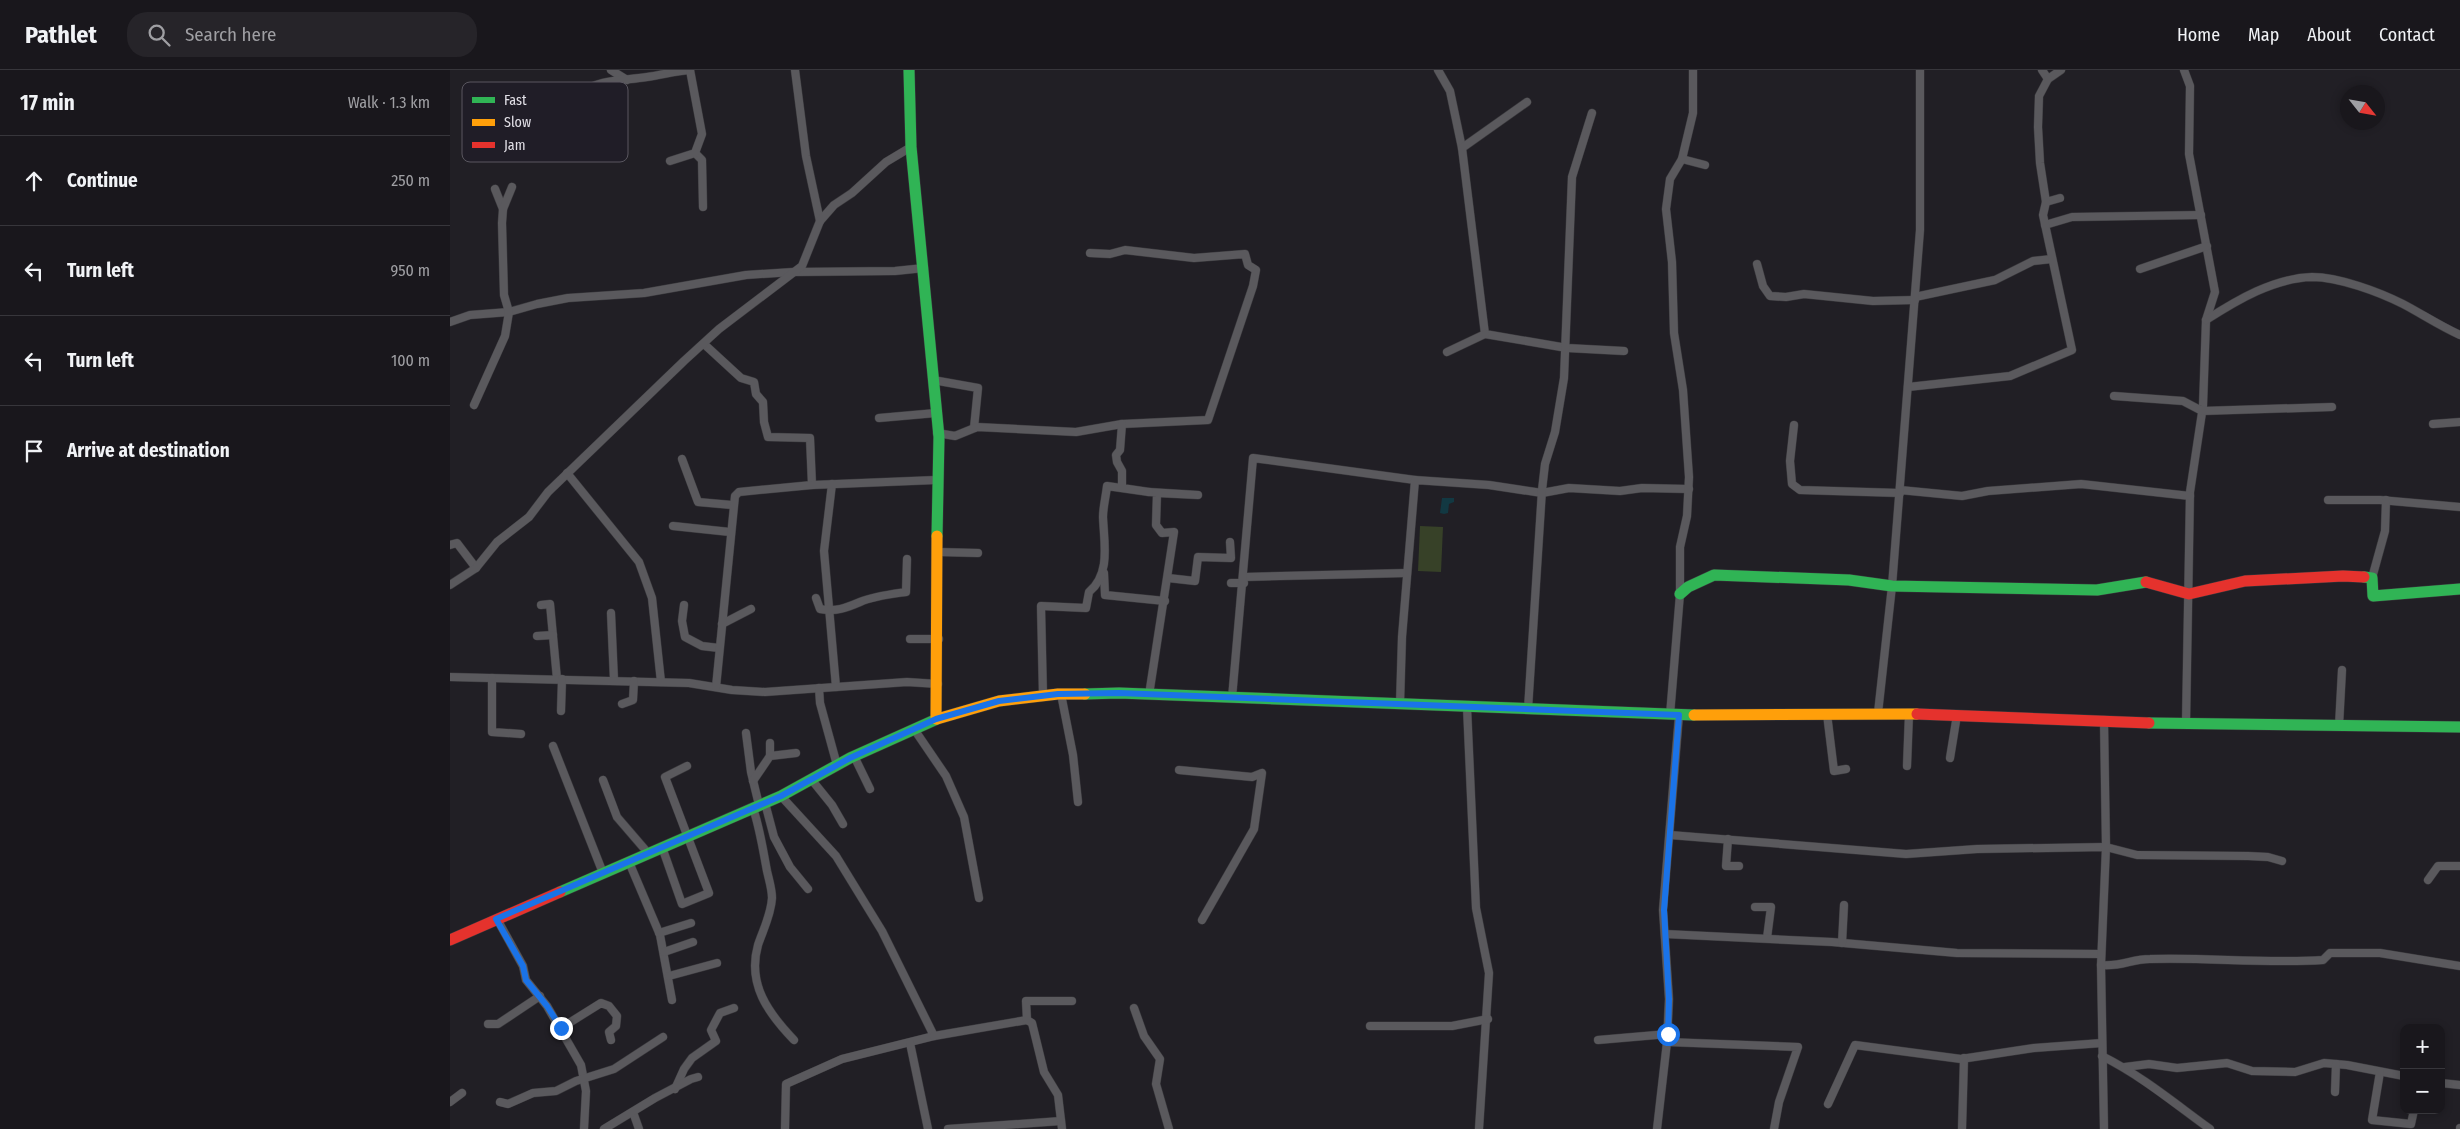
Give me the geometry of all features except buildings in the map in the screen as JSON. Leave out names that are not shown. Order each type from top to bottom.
[{"type":"main road","points":[[910,70],[911,147],[939,437],[936,480],[939,639],[936,719]]},
{"type":"main road","points":[[1680,594],[1688,587],[1714,575],[1849,580],[1892,586],[2097,590],[2148,582],[2189,594],[2245,581],[2343,576],[2372,578],[2373,596],[2460,589]]},
{"type":"main road","points":[[450,940],[781,796],[854,756],[936,719],[999,701],[1061,694],[1119,693],[1674,715],[1878,713],[2186,724],[2460,727]]},
{"type":"street","points":[[611,70],[626,80]]},
{"type":"street","points":[[604,82],[690,70],[702,134],[695,153]]},
{"type":"street","points":[[795,70],[806,156],[820,221]]},
{"type":"street","points":[[1438,70],[1450,91],[1462,148],[1485,334]]},
{"type":"street","points":[[1657,1129],[1668,1034],[1669,999],[1664,910],[1670,835],[1680,594],[1680,547],[1687,516],[1689,489],[1687,430],[1674,333],[1672,262],[1666,209],[1670,179],[1682,159],[1693,113],[1693,70]]},
{"type":"street","points":[[1878,713],[1892,586],[1920,230],[1920,70]]},
{"type":"street","points":[[2042,70],[2048,79]]},
{"type":"street","points":[[1908,387],[2010,376],[2072,350],[2043,215],[2046,202],[2040,163],[2038,127],[2039,96],[2048,79],[2061,70]]},
{"type":"street","points":[[2184,70],[2190,86],[2189,154],[2215,292],[2206,320],[2202,411],[2190,496],[2186,724]]},
{"type":"street","points":[[1462,148],[1527,102]]},
{"type":"street","points":[[1528,709],[1545,464],[1555,432],[1567,348],[1572,177],[1592,114]]},
{"type":"street","points":[[450,585],[476,568],[497,542],[529,517],[548,492],[662,380],[792,272],[802,266],[820,221],[834,205],[852,194],[886,162],[911,147]]},
{"type":"street","points":[[670,161],[695,153]]},
{"type":"street","points":[[695,153],[702,160],[703,207]]},
{"type":"street","points":[[1682,159],[1706,165]]},
{"type":"street","points":[[503,209],[512,188]]},
{"type":"street","points":[[474,405],[505,336],[509,312],[504,295],[503,209],[495,189]]},
{"type":"street","points":[[2046,202],[2060,198]]},
{"type":"street","points":[[2045,225],[2072,217],[2201,215]]},
{"type":"street","points":[[2140,269],[2207,246]]},
{"type":"street","points":[[938,433],[955,436],[974,428],[1076,432],[1122,424],[1208,420],[1253,286],[1256,270],[1248,265],[1245,254],[1194,258],[1125,250],[1110,254],[1090,253]]},
{"type":"street","points":[[1757,264],[1763,286],[1770,296],[1786,297],[1804,294],[1874,301],[1915,298],[1994,280],[2033,260],[2052,259]]},
{"type":"street","points":[[450,322],[470,315],[509,312],[568,298],[644,293],[746,274],[792,272],[848,273],[924,268]]},
{"type":"street","points":[[2206,320],[2238,300],[2272,286],[2312,277],[2358,285],[2401,303],[2460,335]]},
{"type":"street","points":[[1447,352],[1485,334],[1567,348],[1624,351]]},
{"type":"street","points":[[704,344],[741,378],[754,382],[756,394],[763,402],[764,422],[768,437],[810,438],[812,485]]},
{"type":"street","points":[[933,380],[978,388],[974,428]]},
{"type":"street","points":[[2114,396],[2182,401],[2202,411],[2332,407]]},
{"type":"street","points":[[880,418],[936,413]]},
{"type":"street","points":[[2433,424],[2460,422]]},
{"type":"street","points":[[1122,424],[1120,450],[1116,455],[1117,462],[1122,471],[1122,488],[1149,492]]},
{"type":"street","points":[[1794,425],[1790,461],[1792,484],[1800,490],[1900,491],[1962,496],[2081,484],[2190,496]]},
{"type":"street","points":[[1232,698],[1254,458],[1415,480],[1489,485],[1542,493],[1569,488],[1620,491],[1642,488],[1689,489]]},
{"type":"street","points":[[682,459],[698,502],[732,505]]},
{"type":"street","points":[[567,474],[639,562],[652,598],[660,682]]},
{"type":"street","points":[[716,687],[732,505],[735,496],[739,492],[812,485],[936,480]]},
{"type":"street","points":[[1400,704],[1407,573],[1415,480]]},
{"type":"street","points":[[832,484],[824,551],[836,687]]},
{"type":"street","points":[[1149,695],[1165,601],[1174,532],[1162,533],[1156,525],[1158,493],[1198,495],[1149,492],[1107,486],[1103,515],[1105,595],[1165,601]]},
{"type":"street","points":[[2328,500],[2386,500],[2460,507]]},
{"type":"street","points":[[2372,578],[2385,531],[2386,500]]},
{"type":"street","points":[[673,526],[730,532]]},
{"type":"street","points":[[1168,578],[1195,581],[1198,558],[1231,558],[1230,542]]},
{"type":"street","points":[[450,546],[457,543],[476,568]]},
{"type":"street","points":[[938,552],[978,553]]},
{"type":"street","points":[[816,598],[820,609],[830,611],[852,607],[873,598],[906,592],[907,559]]},
{"type":"street","points":[[1043,696],[1041,606],[1086,608],[1089,592],[1097,586],[1103,570]]},
{"type":"street","points":[[1231,584],[1244,580],[1407,573]]},
{"type":"street","points":[[541,605],[550,604],[560,679],[561,711]]},
{"type":"street","points":[[684,605],[682,621],[686,637],[702,646],[719,648]]},
{"type":"street","points":[[722,624],[751,609]]},
{"type":"street","points":[[611,613],[614,680]]},
{"type":"street","points":[[537,636],[553,635]]},
{"type":"street","points":[[910,639],[939,639]]},
{"type":"street","points":[[2339,726],[2342,670]]},
{"type":"street","points":[[450,678],[660,682],[765,692],[907,682],[938,684]]},
{"type":"street","points":[[492,678],[492,732],[521,734]]},
{"type":"street","points":[[622,704],[633,700],[634,681]]},
{"type":"street","points":[[819,688],[820,703],[837,765]]},
{"type":"street","points":[[1061,694],[1073,755],[1078,802]]},
{"type":"street","points":[[1467,706],[1476,908],[1489,973],[1488,1019],[1483,1044],[1483,1092],[1479,1129]]},
{"type":"street","points":[[1827,714],[1834,770],[1846,769]]},
{"type":"street","points":[[1907,766],[1909,714]]},
{"type":"street","points":[[1950,758],[1957,715]]},
{"type":"street","points":[[2104,720],[2106,847],[2101,965],[2104,1129]]},
{"type":"street","points":[[914,729],[946,776],[964,817],[979,898]]},
{"type":"street","points":[[746,733],[753,781],[759,805],[761,833],[772,897],[768,919],[758,946],[754,978],[764,1003],[776,1021],[794,1040]]},
{"type":"street","points":[[753,781],[770,756],[770,743]]},
{"type":"street","points":[[554,746],[603,873]]},
{"type":"street","points":[[770,756],[796,753]]},
{"type":"street","points":[[854,756],[870,789]]},
{"type":"street","points":[[662,847],[682,904],[710,893],[665,777],[687,766]]},
{"type":"street","points":[[1180,770],[1252,777],[1262,773],[1254,830],[1202,920]]},
{"type":"street","points":[[811,779],[832,804],[843,824]]},
{"type":"street","points":[[604,780],[617,817],[648,853]]},
{"type":"street","points":[[781,796],[836,856],[882,931],[934,1036]]},
{"type":"street","points":[[759,805],[790,867],[808,889]]},
{"type":"street","points":[[1670,835],[1906,854],[1977,849],[2106,847],[2137,855],[2248,856],[2268,857],[2282,861]]},
{"type":"street","points":[[1728,839],[1726,866],[1739,866]]},
{"type":"street","points":[[628,862],[659,933],[669,976],[672,1000]]},
{"type":"street","points":[[2428,880],[2438,866],[2460,866]]},
{"type":"street","points":[[1842,943],[1844,905]]},
{"type":"street","points":[[1755,907],[1771,907],[1766,938]]},
{"type":"street","points":[[496,919],[523,966],[526,980],[540,996],[561,1028],[581,1064],[586,1091],[584,1129]]},
{"type":"street","points":[[659,933],[691,923]]},
{"type":"street","points":[[1665,934],[1766,938],[1957,953],[2102,954]]},
{"type":"street","points":[[664,952],[693,942]]},
{"type":"street","points":[[2101,965],[2117,966],[2148,959],[2210,958],[2286,963],[2323,960],[2330,953],[2380,953],[2460,966]]},
{"type":"street","points":[[669,976],[716,963]]},
{"type":"street","points":[[488,1024],[498,1024],[540,996]]},
{"type":"street","points":[[1027,1020],[1026,1001],[1072,1001]]},
{"type":"street","points":[[561,1028],[601,1003],[609,1006],[617,1016],[616,1026],[609,1032],[611,1040]]},
{"type":"street","points":[[675,1089],[692,1058],[716,1041],[711,1030],[720,1012],[734,1008]]},
{"type":"street","points":[[1134,1008],[1144,1036],[1160,1059],[1156,1084],[1169,1129]]},
{"type":"street","points":[[1370,1026],[1452,1026],[1488,1019]]},
{"type":"street","points":[[785,1129],[786,1084],[842,1059],[934,1036],[1027,1020],[1032,1023],[1044,1072],[1058,1095],[1062,1125],[948,1129]]},
{"type":"street","points":[[1598,1040],[1668,1034]]},
{"type":"street","points":[[500,1102],[508,1104],[533,1093],[556,1091],[584,1078],[596,1076],[614,1069],[663,1037]]},
{"type":"street","points":[[1667,1042],[1798,1047],[1779,1102],[1774,1129]]},
{"type":"street","points":[[910,1043],[928,1129]]},
{"type":"street","points":[[1828,1104],[1855,1045],[1964,1058],[2034,1048],[2102,1043]]},
{"type":"street","points":[[2102,1056],[2125,1067],[2165,1094],[2210,1129]]},
{"type":"street","points":[[1962,1129],[1964,1058]]},
{"type":"street","points":[[2125,1067],[2149,1064],[2177,1068],[2227,1063],[2252,1071],[2295,1072],[2324,1064],[2336,1064],[2400,1075]]},
{"type":"street","points":[[2335,1092],[2336,1064]]},
{"type":"street","points":[[2380,1072],[2372,1120],[2411,1127],[2413,1114]]},
{"type":"street","points":[[604,1129],[655,1098],[698,1077]]},
{"type":"street","points":[[2445,1084],[2460,1086]]},
{"type":"street","points":[[450,1102],[462,1093]]},
{"type":"street","points":[[633,1112],[639,1129]]},
{"type":"green space","points":[[1420,526],[1443,527],[1441,572],[1418,571]]},
{"type":"water","points":[[1442,498],[1454,498],[1454,502],[1449,504],[1448,513],[1440,513]]},
{"type":"traffic: fast","points":[[909,70],[911,147],[939,437],[937,536]]},
{"type":"traffic: fast","points":[[1680,594],[1688,587],[1714,575],[1849,580],[1892,586],[2097,590],[2146,582]]},
{"type":"traffic: fast","points":[[2364,577],[2372,578],[2373,596],[2460,589]]},
{"type":"traffic: fast","points":[[1085,694],[1119,693],[1694,715]]},
{"type":"traffic: fast","points":[[560,892],[781,796],[850,758],[937,719]]},
{"type":"traffic: fast","points":[[2149,723],[2460,727]]},
{"type":"traffic: slow","points":[[936,719],[937,536]]},
{"type":"traffic: slow","points":[[937,719],[999,701],[1058,694],[1085,694]]},
{"type":"traffic: slow","points":[[1694,715],[1917,714]]},
{"type":"traffic: jam","points":[[2146,582],[2189,594],[2245,581],[2343,576],[2364,577]]},
{"type":"traffic: jam","points":[[1917,714],[2149,723]]},
{"type":"traffic: jam","points":[[450,940],[560,892]]},
{"type":"route","points":[[561,1028],[536,990],[526,980],[523,966],[496,919],[781,796],[850,758],[936,719],[999,701],[1058,694],[1119,693],[1175,697],[1252,698],[1679,715],[1664,910],[1669,999],[1668,1034]]}]
